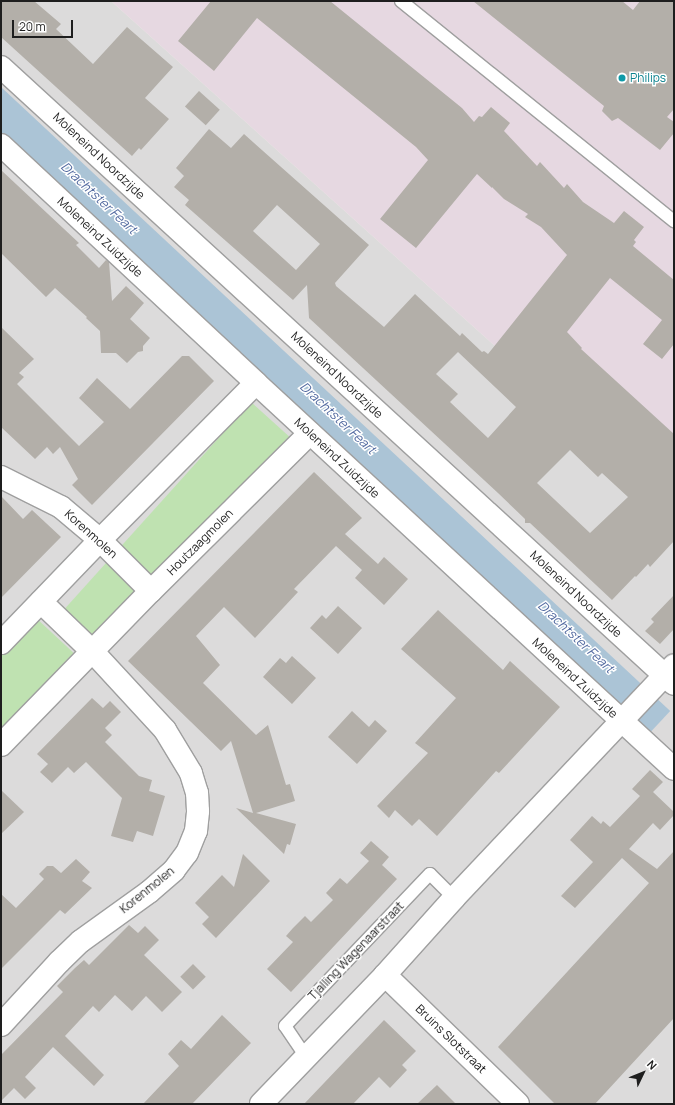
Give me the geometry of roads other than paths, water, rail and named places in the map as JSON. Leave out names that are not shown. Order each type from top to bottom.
[{"type":"street","name":"Moleneind Noordzijde","points":[[1,67],[667,677]]},
{"type":"street","name":"Moleneind Zuidzijde","points":[[1,145],[310,433],[625,718],[674,769]]},
{"type":"street","points":[[1,643],[100,540],[256,383]]},
{"type":"street","name":"Houtzaagmolen","points":[[1,745],[151,591],[310,433]]},
{"type":"street","name":"Korenmolen","points":[[1,478],[61,506],[100,540],[151,591]]},
{"type":"street","points":[[41,602],[92,651]]},
{"type":"street","name":"Korenmolen","points":[[1,1025],[59,962],[81,941],[148,892],[174,870],[187,853],[196,831],[198,811],[197,793],[191,773],[182,756],[165,730],[92,651]]},
{"type":"street","points":[[261,1104],[385,975],[454,898],[625,718],[667,677]]},
{"type":"street","name":"Bruins Slotstraat","points":[[385,975],[518,1104]]},
{"type":"lane","points":[[401,1],[674,221]]},
{"type":"lane","name":"Tjalling Wagenaarstraat","points":[[306,1057],[285,1026],[430,874],[454,898]]},
{"type":"water","name":"Drachtster Feart","points":[[1,87],[670,711],[643,740],[1,142]]},
{"type":"place","name":"Philips","points":[[622,78]]}]
